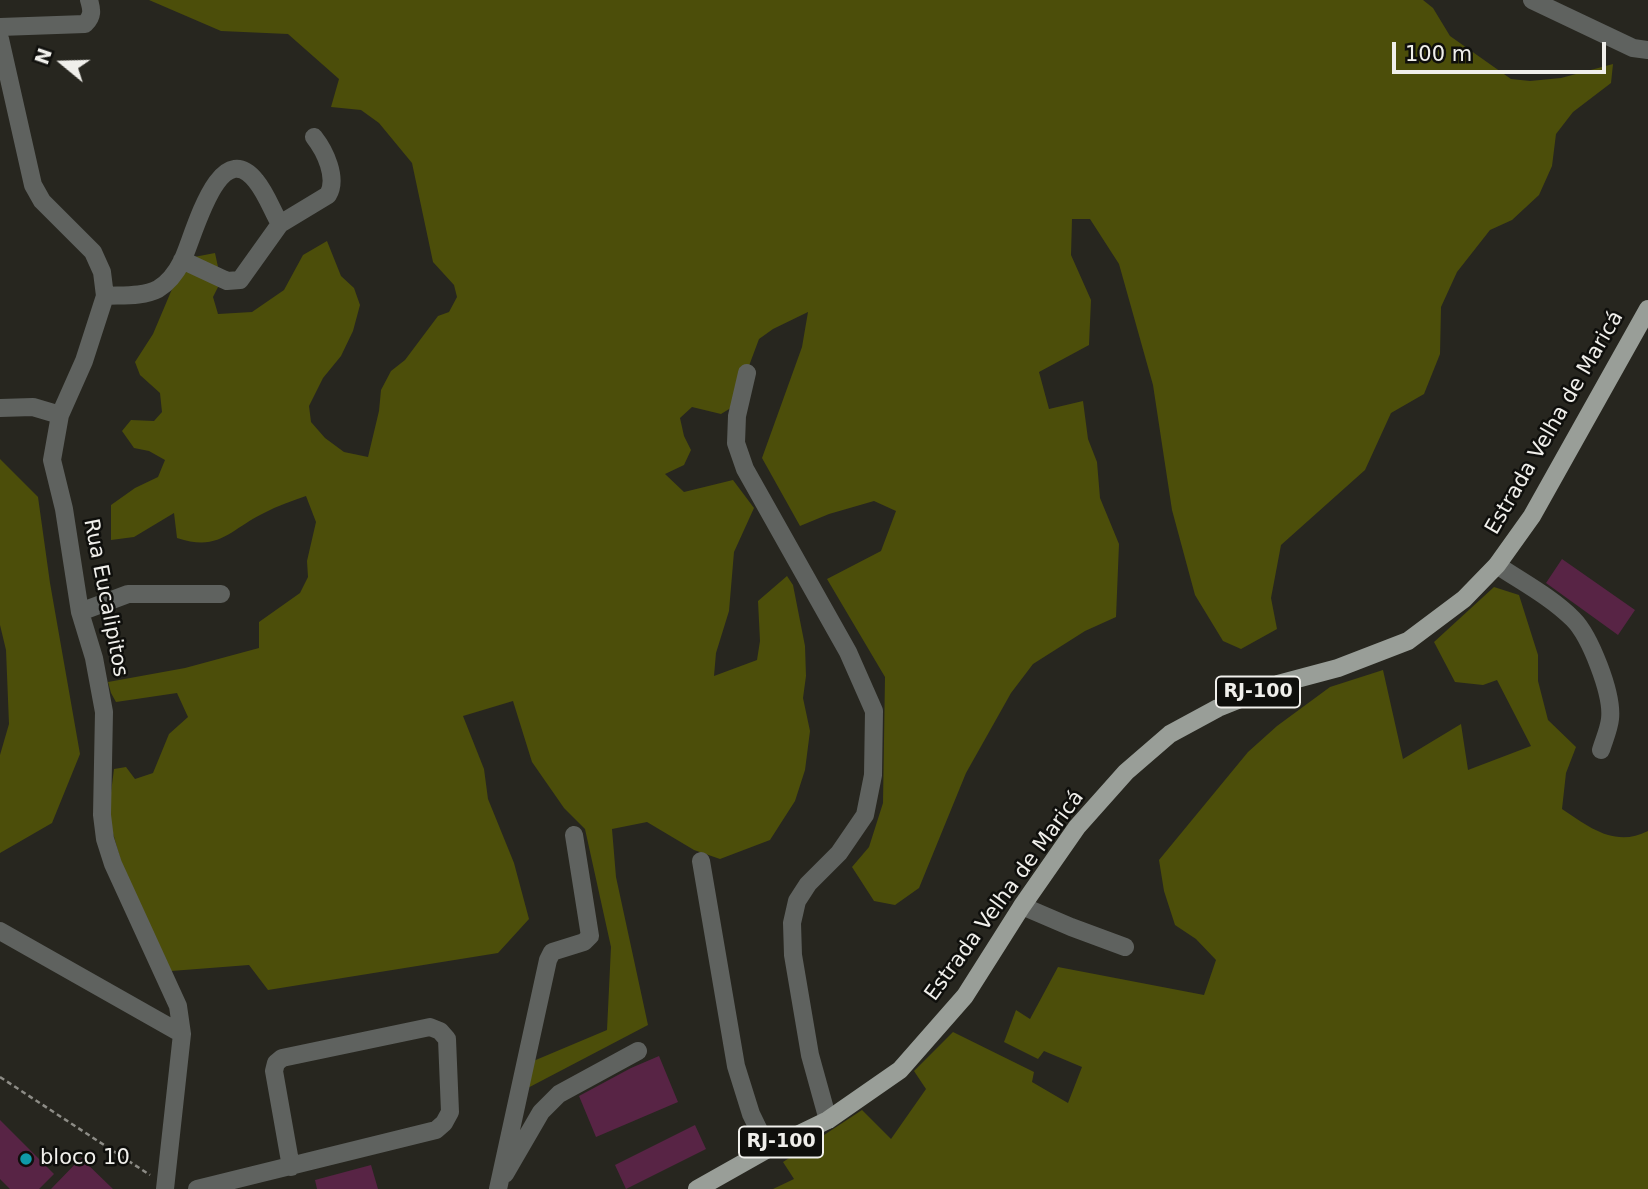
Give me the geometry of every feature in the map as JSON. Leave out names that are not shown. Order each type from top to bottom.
[{"type":"main road","name":"Estrada Velha de Maricá","points":[[697,1189],[768,1149],[828,1120],[900,1070],[965,996],[1021,906],[1077,827],[1126,772],[1170,734],[1218,708],[1278,684],[1338,668],[1408,640],[1464,599],[1497,565],[1532,516],[1643,332],[1648,309]]},
{"type":"street","points":[[0,27],[85,24],[92,11],[89,0]]},
{"type":"street","points":[[1532,0],[1633,48],[1648,50]]},
{"type":"street","points":[[0,39],[33,186],[42,201],[93,253],[102,272],[105,296],[140,295],[158,289],[171,278],[182,260],[202,206],[221,176],[232,169],[244,171],[256,181],[280,224]]},
{"type":"street","points":[[182,260],[227,281],[240,280],[280,224],[328,195],[332,188],[333,179],[324,153],[314,137]]},
{"type":"street","name":"Rua Eucalipitos","points":[[105,296],[84,361],[60,415],[52,460],[64,509],[80,612],[94,658],[104,712],[102,815],[105,839],[113,864],[178,1006],[182,1034],[165,1186]]},
{"type":"street","points":[[747,373],[737,416],[736,443],[746,469],[848,652],[874,711],[873,775],[865,816],[839,853],[808,884],[797,901],[792,923],[793,955],[810,1055],[828,1120]]},
{"type":"street","points":[[0,408],[33,407],[60,415]]},
{"type":"street","points":[[1497,565],[1564,611],[1574,620],[1587,641],[1610,704],[1610,719],[1601,750]]},
{"type":"street","points":[[80,612],[128,594],[221,594]]},
{"type":"street","points":[[498,1186],[548,960],[552,952],[584,942],[590,936],[574,835]]},
{"type":"street","points":[[701,861],[736,1066],[751,1114],[768,1149]]},
{"type":"street","points":[[1021,906],[1071,928],[1125,947]]},
{"type":"street","points":[[0,931],[182,1034]]},
{"type":"street","points":[[197,1189],[291,1167],[436,1130],[450,1112],[446,1040],[440,1031],[430,1027],[282,1058],[276,1063],[274,1071],[291,1167]]},
{"type":"street","points":[[498,1186],[541,1112],[559,1094],[638,1051]]},
{"type":"path","points":[[0,1077],[165,1186]]},
{"type":"shaded area","points":[[149,0],[1423,0],[1433,8],[1450,36],[1511,79],[1530,81],[1561,78],[1613,64],[1611,83],[1573,112],[1556,134],[1552,166],[1539,195],[1512,220],[1490,230],[1457,272],[1441,307],[1440,354],[1424,394],[1391,413],[1365,470],[1281,545],[1271,598],[1277,629],[1241,649],[1223,641],[1195,595],[1172,510],[1153,385],[1119,264],[1090,219],[1072,219],[1071,255],[1091,300],[1089,345],[1039,372],[1049,409],[1083,401],[1088,439],[1097,462],[1100,498],[1119,544],[1116,617],[1085,631],[1033,664],[1011,693],[966,773],[919,888],[895,905],[874,901],[852,867],[869,847],[883,803],[885,677],[827,579],[881,551],[896,511],[874,501],[800,526],[762,458],[802,347],[808,312],[759,339],[734,406],[721,414],[692,407],[680,418],[691,450],[684,465],[665,474],[684,492],[733,480],[754,508],[734,552],[729,611],[716,653],[714,676],[757,660],[760,641],[758,601],[787,576],[793,585],[805,646],[806,676],[803,698],[810,731],[805,770],[795,801],[770,840],[720,859],[694,850],[647,822],[612,829],[616,877],[648,1025],[522,1091],[531,1062],[607,1030],[611,947],[585,829],[564,808],[532,762],[513,701],[463,716],[484,769],[488,799],[514,863],[529,919],[498,953],[268,990],[249,965],[171,971],[123,868],[108,816],[114,769],[126,767],[135,779],[153,773],[169,734],[188,717],[177,693],[116,702],[108,682],[185,668],[259,648],[259,622],[300,593],[308,577],[307,561],[316,522],[306,496],[269,510],[214,541],[192,542],[177,538],[174,513],[134,537],[111,540],[111,505],[135,488],[158,477],[165,460],[149,451],[134,448],[122,431],[131,420],[154,421],[162,412],[160,393],[140,375],[135,362],[153,334],[175,282],[194,257],[215,253],[221,281],[213,297],[218,314],[252,312],[284,290],[303,255],[327,241],[341,276],[354,288],[360,305],[353,331],[341,356],[323,378],[309,406],[311,422],[325,438],[344,452],[368,457],[381,390],[391,371],[405,360],[438,316],[449,312],[457,297],[454,285],[433,262],[412,163],[379,123],[361,110],[331,107],[339,79],[288,34],[221,31]]},
{"type":"shaded area","points":[[0,459],[38,497],[80,754],[52,823],[0,853],[0,755],[9,724],[6,650],[0,625]]},
{"type":"shaded area","points":[[1494,587],[1519,595],[1538,655],[1538,681],[1548,720],[1576,747],[1566,773],[1562,809],[1592,828],[1613,836],[1636,836],[1648,831],[1648,1189],[773,1189],[794,1179],[783,1162],[862,1110],[891,1139],[926,1089],[914,1071],[953,1032],[1034,1072],[1032,1082],[1068,1103],[1082,1067],[1044,1051],[1038,1059],[1004,1042],[1016,1010],[1030,1019],[1058,967],[1204,995],[1216,960],[1196,939],[1175,925],[1164,891],[1159,860],[1248,752],[1277,726],[1330,687],[1383,670],[1403,759],[1461,724],[1468,770],[1531,746],[1497,680],[1483,685],[1455,682],[1434,642]]},
{"type":"building","points":[[1562,559],[1635,610],[1618,635],[1546,583]]},
{"type":"building","points":[[659,1056],[678,1102],[596,1137],[579,1096]]},
{"type":"building","name":"bloco 10","points":[[0,1120],[54,1174],[39,1189],[10,1189],[0,1179]]},
{"type":"building","points":[[695,1125],[706,1149],[626,1189],[615,1165]]},
{"type":"building","points":[[81,1158],[113,1189],[51,1189]]},
{"type":"building","points":[[371,1165],[378,1189],[317,1189],[315,1180]]},
{"type":"place","name":"bloco 10","points":[[26,1159]]}]
